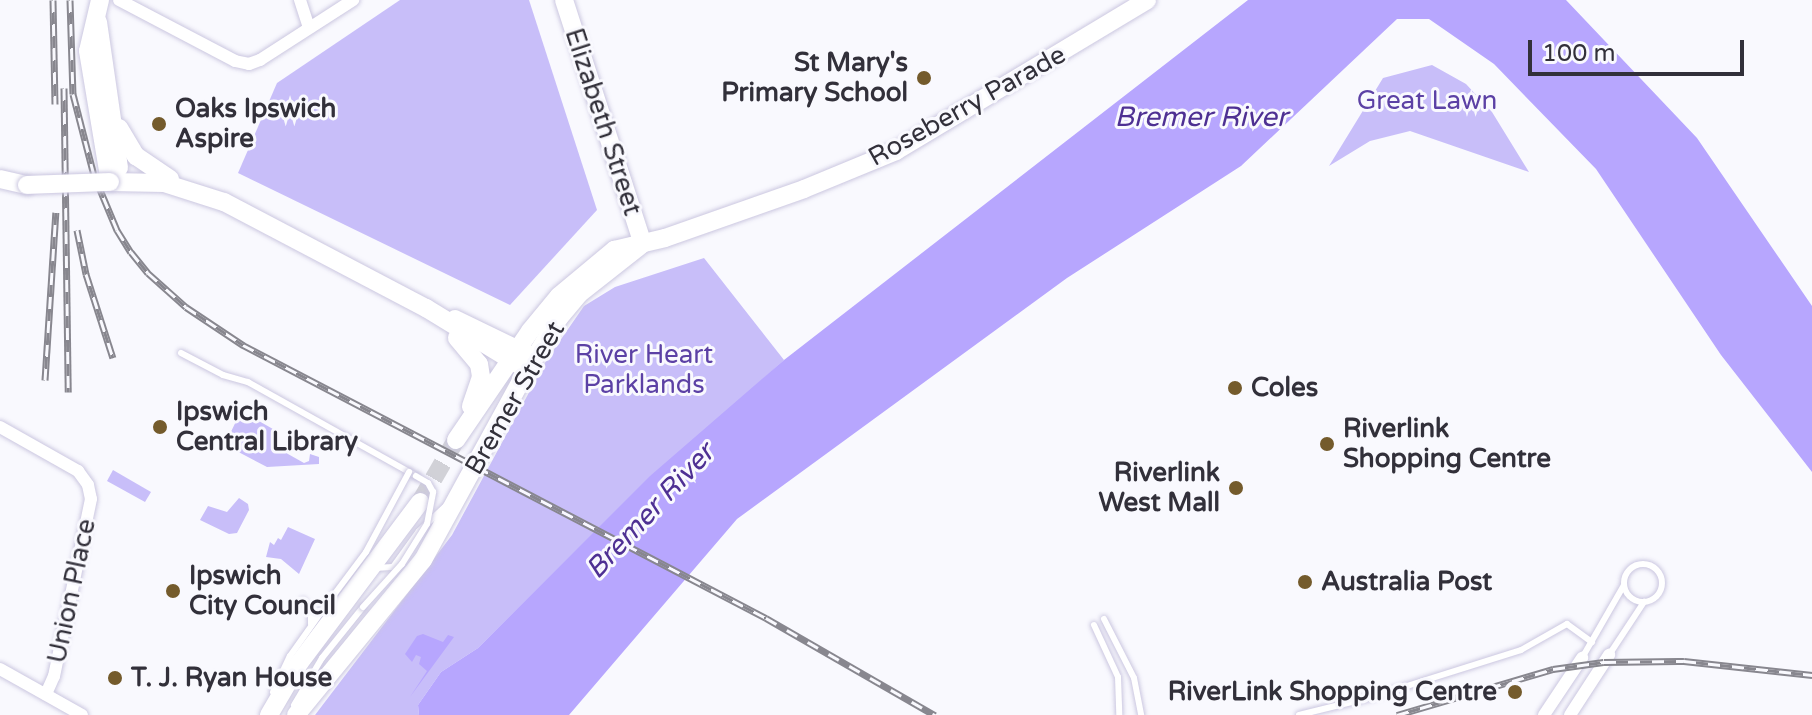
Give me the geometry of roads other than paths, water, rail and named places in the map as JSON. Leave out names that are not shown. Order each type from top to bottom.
[{"type":"street","points":[[119,0],[235,61],[249,64],[353,0]]},
{"type":"street","points":[[300,0],[309,28]]},
{"type":"street","name":"Elizabeth Street","points":[[564,0],[643,244]]},
{"type":"street","name":"Roseberry Parade","points":[[643,244],[804,189],[896,151],[1147,0]]},
{"type":"street","points":[[99,8],[119,165],[114,178]]},
{"type":"street","points":[[99,8],[88,51],[114,178]]},
{"type":"street","points":[[112,111],[134,154],[156,172],[224,202],[426,308],[476,327],[523,359]]},
{"type":"street","points":[[0,179],[27,185],[114,178],[189,188]]},
{"type":"street","name":"Bremer Street","points":[[426,308],[470,350],[479,364],[481,377],[478,391],[456,439],[579,294],[643,244]]},
{"type":"street","name":"Bremer Street","points":[[296,715],[414,573],[465,486],[523,359]]},
{"type":"street","name":"Union Place","points":[[0,427],[71,466],[88,485],[89,510],[53,682],[46,694]]},
{"type":"street","points":[[268,715],[300,662],[386,542],[420,502]]},
{"type":"street","points":[[1570,715],[1609,655]]},
{"type":"street","points":[[1544,715],[1582,658]]},
{"type":"street","points":[[0,669],[82,715]]},
{"type":"lane","points":[[181,353],[223,375],[248,382],[406,471],[432,489],[429,519],[402,564],[322,658],[288,715]]},
{"type":"lane","points":[[268,715],[283,668],[307,630],[366,552],[406,471]]},
{"type":"lane","points":[[370,565],[393,567],[422,527],[465,486]]},
{"type":"lane","points":[[1582,658],[1630,569],[1641,565],[1654,569],[1660,577],[1660,588],[1655,597],[1644,602],[1609,655]]},
{"type":"lane","points":[[1624,585],[1633,599],[1644,602]]},
{"type":"lane","points":[[303,601],[312,615],[307,630]]},
{"type":"lane","points":[[1104,619],[1134,678],[1141,715]]},
{"type":"lane","points":[[1299,715],[1372,697],[1521,650],[1567,624],[1592,642]]},
{"type":"lane","points":[[1094,625],[1118,677],[1119,715]]},
{"type":"water","name":"Bremer River","points":[[1248,0],[1566,0],[1697,138],[1812,306],[1812,472],[1721,355],[1596,169],[1494,64],[1429,19],[1397,19],[1241,166],[1067,278],[737,519],[569,715],[419,715],[418,705],[441,672],[478,648],[650,476],[784,360]]},
{"type":"water","points":[[423,634],[443,642],[448,635],[454,637],[410,697],[427,671],[419,664],[421,657],[416,655],[412,662],[405,654],[417,636]]},
{"type":"tunnel","points":[[420,502],[456,440]]},
{"type":"railway","points":[[53,0],[55,104]]},
{"type":"railway","points":[[70,0],[73,94],[94,175],[117,230],[131,252],[148,273],[186,307],[243,345],[766,618],[935,715]]},
{"type":"railway","points":[[64,88],[68,392]]},
{"type":"railway","points":[[45,380],[56,212]]},
{"type":"railway","points":[[77,230],[86,274],[113,358]]},
{"type":"railway","points":[[1397,715],[1553,669],[1604,662],[1684,661],[1812,675]]},
{"type":"place","name":"St Mary's Primary School","points":[[924,78]]},
{"type":"place","name":"Oaks Ipswich Aspire","points":[[159,124]]},
{"type":"place","name":"Coles","points":[[1235,388]]},
{"type":"place","name":"Ipswich Central Library","points":[[160,427]]},
{"type":"place","name":"Riverlink Shopping Centre","points":[[1327,444]]},
{"type":"place","name":"Riverlink West Mall","points":[[1236,488]]},
{"type":"place","name":"Australia Post","points":[[1305,582]]},
{"type":"place","name":"Ipswich City Council","points":[[173,591]]},
{"type":"place","name":"T. J. Ryan House","points":[[115,678]]},
{"type":"place","name":"RiverLink Shopping Centre","points":[[1515,692]]},
{"type":"park label","name":"Great Lawn","points":[[1427,101]]},
{"type":"park label","name":"River Heart Parklands","points":[[644,370]]}]
